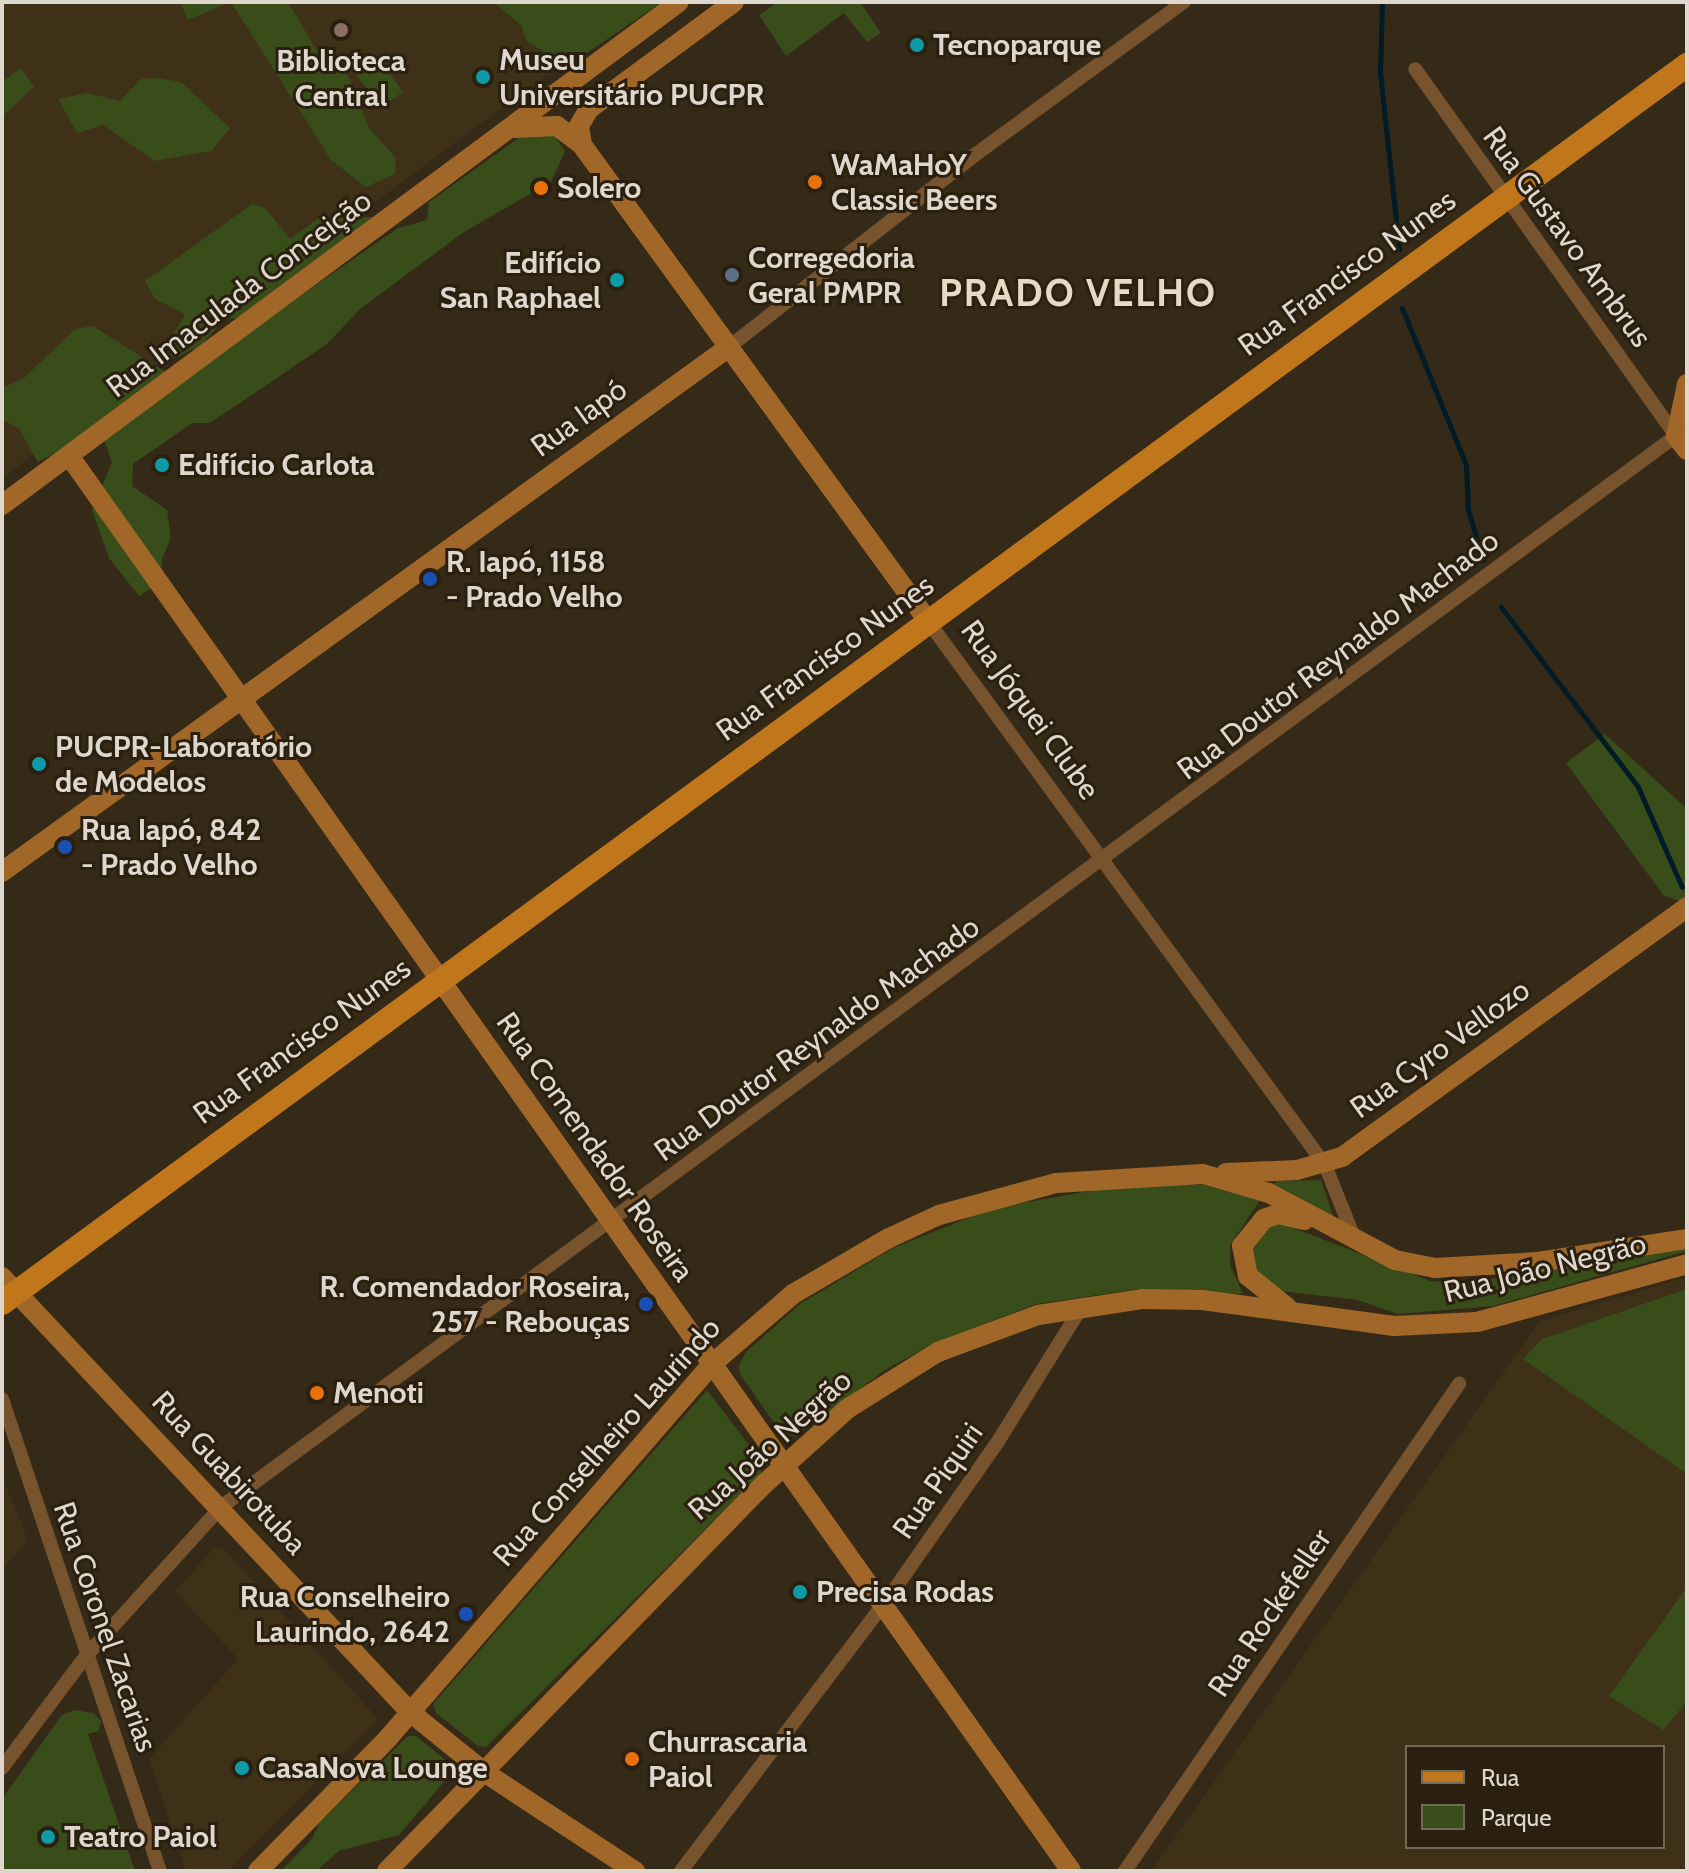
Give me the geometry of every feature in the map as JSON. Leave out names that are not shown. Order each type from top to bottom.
[{"type":"main road","name":"Rua Imaculada Conceição","points":[[2,505],[679,2]]},
{"type":"main road","points":[[582,145],[579,126],[589,109],[734,2]]},
{"type":"main road","name":"Rua Francisco Nunes","points":[[6,1290],[440,980],[1687,65]]},
{"type":"main road","points":[[510,129],[557,126],[582,145]]},
{"type":"main road","name":"Rua Jóquei Clube","points":[[582,145],[928,621]]},
{"type":"main road","name":"Rua Iapó","points":[[2,872],[729,347]]},
{"type":"main road","points":[[1682,443],[1687,384]]},
{"type":"main road","name":"Rua Comendador Roseira","points":[[70,457],[1071,1871]]},
{"type":"main road","name":"Rua Cyro Vellozo","points":[[1325,1165],[1687,907]]},
{"type":"main road","points":[[1203,1174],[1325,1165]]},
{"type":"main road","name":"Rua Conselheiro Laurindo","points":[[258,1871],[410,1712],[712,1364],[793,1294],[851,1258],[939,1215],[1056,1183],[1203,1174],[1269,1193],[1356,1242],[1395,1260],[1469,1269],[1687,1239]]},
{"type":"main road","points":[[1294,1312],[1248,1276],[1242,1246],[1251,1229],[1278,1214],[1335,1230]]},
{"type":"main road","name":"Rua João Negrão","points":[[387,1871],[784,1466],[847,1409],[938,1352],[1083,1305],[1142,1299],[1202,1300],[1394,1326],[1477,1322],[1687,1264]]},
{"type":"main road","name":"Rua Guabirotuba","points":[[6,1290],[221,1507],[410,1712],[484,1772],[635,1871]]},
{"type":"street","name":"Rua Iapó","points":[[729,347],[981,151],[1184,2]]},
{"type":"street","name":"Rua Gustavo Ambrus","points":[[1415,69],[1682,443]]},
{"type":"street","name":"Rua Doutor Reynaldo Machado","points":[[2,1768],[85,1657],[221,1507],[1682,443]]},
{"type":"street","name":"Rua Jóquei Clube","points":[[928,621],[1325,1165],[1356,1242]]},
{"type":"street","name":"Rua Piquiri","points":[[681,1871],[882,1605],[997,1443],[1083,1305]]},
{"type":"street","name":"Rua Rockefeller","points":[[1125,1871],[1459,1384]]},
{"type":"street","name":"Rua Coronel Zacarias","points":[[2,1399],[85,1657],[160,1871]]},
{"type":"shaded area","points":[[2,2],[645,2],[2,478]]},
{"type":"shaded area","points":[[1687,1277],[1687,1871],[1151,1871],[1540,1321]]},
{"type":"shaded area","points":[[2,1476],[28,1540],[2,1570]]},
{"type":"shaded area","points":[[222,1547],[378,1719],[228,1871],[186,1871],[149,1759],[238,1659],[175,1591],[213,1549]]},
{"type":"green space","points":[[180,2],[230,2],[188,20]]},
{"type":"green space","points":[[231,2],[288,2],[316,49],[349,77],[369,128],[396,158],[395,174],[366,187],[331,160]]},
{"type":"green space","points":[[493,2],[662,2],[569,65],[527,42],[521,25]]},
{"type":"green space","points":[[778,2],[860,2],[881,33],[867,42],[844,13],[786,56],[759,15]]},
{"type":"green space","points":[[374,52],[403,92],[381,108],[351,68]]},
{"type":"green space","points":[[21,68],[34,87],[2,117],[2,82]]},
{"type":"green space","points":[[141,79],[181,82],[230,128],[211,151],[155,161],[103,125],[77,133],[58,99],[88,93],[120,101]]},
{"type":"green space","points":[[554,135],[565,151],[551,182],[464,232],[360,309],[327,344],[237,405],[209,423],[192,423],[133,464],[132,486],[167,510],[171,537],[162,559],[162,581],[139,596],[109,558],[92,510],[112,462],[104,440],[83,438],[38,462],[19,429],[2,419],[2,388],[24,378],[75,329],[93,326],[167,373],[205,362],[398,228],[427,220],[429,202],[521,136]]},
{"type":"green space","points":[[252,204],[265,208],[290,239],[320,217],[378,217],[249,317],[224,319],[202,345],[169,361],[171,338],[185,314],[155,299],[145,281]]},
{"type":"green space","points":[[1605,734],[1687,809],[1687,899],[1683,902],[1664,896],[1566,763]]},
{"type":"green space","points":[[1321,1180],[1333,1216],[1274,1184],[1277,1181]]},
{"type":"green space","points":[[1124,1185],[1203,1185],[1260,1200],[1230,1245],[1230,1265],[1243,1294],[1138,1289],[1036,1304],[932,1344],[885,1370],[795,1437],[780,1431],[742,1377],[738,1368],[745,1353],[800,1304],[893,1248],[993,1208]]},
{"type":"green space","points":[[1281,1223],[1430,1281],[1467,1283],[1687,1247],[1687,1251],[1493,1306],[1398,1314],[1358,1300],[1281,1291],[1255,1271],[1253,1248],[1269,1226]]},
{"type":"green space","points":[[1687,1289],[1687,1474],[1523,1359],[1542,1339]]},
{"type":"green space","points":[[707,1390],[761,1461],[761,1474],[486,1747],[478,1746],[436,1713],[433,1704]]},
{"type":"green space","points":[[1687,1587],[1687,1701],[1663,1730],[1609,1696]]},
{"type":"green space","points":[[74,1710],[93,1713],[101,1721],[99,1731],[88,1734],[135,1871],[4,1871],[2,1799],[62,1715]]},
{"type":"green space","points":[[408,1736],[416,1736],[449,1763],[452,1772],[399,1835],[339,1851],[316,1871],[281,1871],[312,1839],[319,1823]]},
{"type":"waterway","points":[[1382,2],[1380,73],[1399,249]]},
{"type":"waterway","points":[[1402,308],[1466,465],[1468,510],[1483,560]]},
{"type":"waterway","points":[[1501,607],[1638,787],[1682,887]]},
{"type":"place","name":"Biblioteca Central","points":[[341,30]]},
{"type":"place","name":"Tecnoparque","points":[[917,45]]},
{"type":"place","name":"Museu Universitário PUCPR","points":[[483,77]]},
{"type":"place","name":"WaMaHoY Classic Beers","points":[[815,182]]},
{"type":"place","name":"Solero","points":[[541,188]]},
{"type":"place","name":"Corregedoria Geral PMPR","points":[[732,275]]},
{"type":"place","name":"Edifício San Raphael","points":[[617,280]]},
{"type":"place","name":"Edifício Carlota","points":[[162,465]]},
{"type":"place","name":"R. Iapó, 1158 - Prado Velho","points":[[430,579]]},
{"type":"place","name":"PUCPR-Laboratório de Modelos","points":[[39,764]]},
{"type":"place","name":"Rua Iapó, 842 - Prado Velho","points":[[65,847]]},
{"type":"place","name":"R. Comendador Roseira, 257 - Rebouças","points":[[646,1304]]},
{"type":"place","name":"Menoti","points":[[317,1393]]},
{"type":"place","name":"Precisa Rodas","points":[[800,1592]]},
{"type":"place","name":"Rua Conselheiro Laurindo, 2642","points":[[466,1614]]},
{"type":"place","name":"Churrascaria Paiol","points":[[632,1759]]},
{"type":"place","name":"CasaNova Lounge","points":[[242,1768]]},
{"type":"place","name":"Teatro Paiol","points":[[48,1837]]},
{"type":"district","name":"PRADO VELHO","points":[[1078,293]]}]
